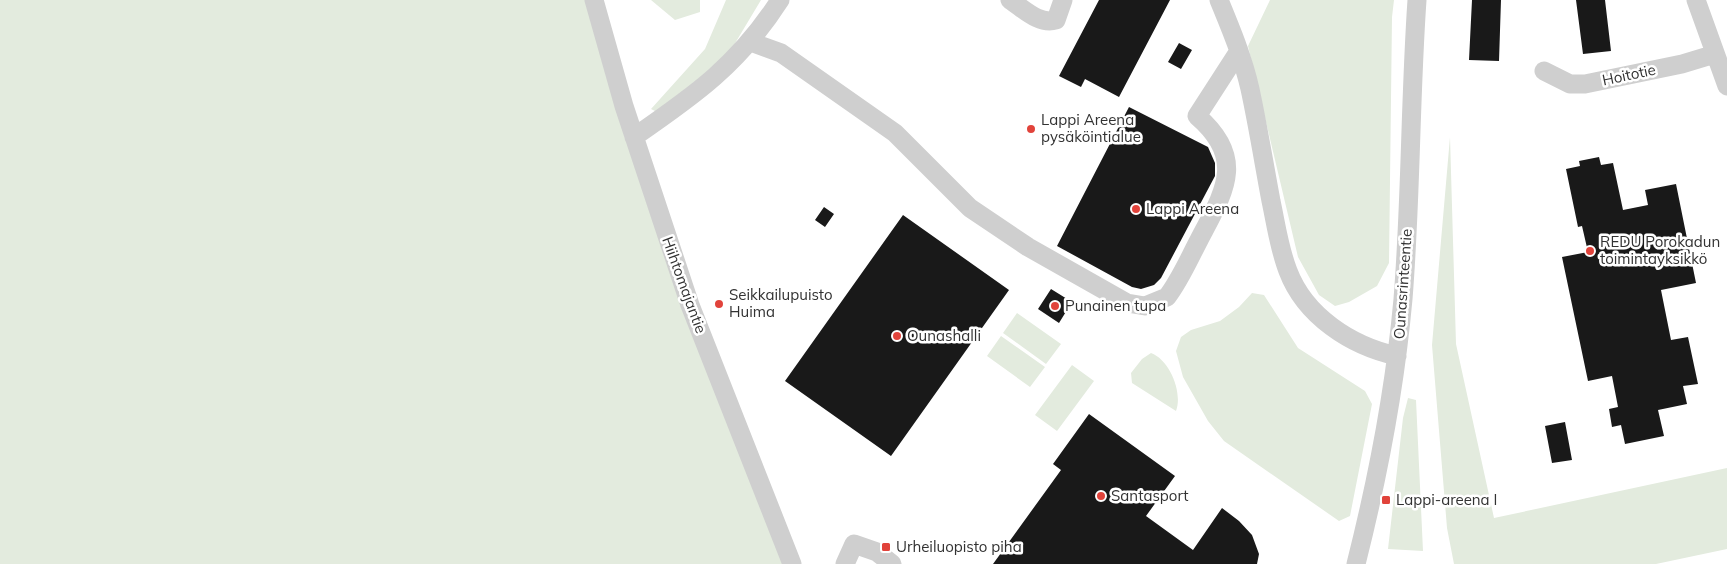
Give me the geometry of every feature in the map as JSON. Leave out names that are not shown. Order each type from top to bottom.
[{"type":"street","name":"Hiihtomajantie","points":[[594,0],[634,137],[690,305],[792,564]]},
{"type":"street","points":[[634,137],[675,109],[720,74],[751,42],[780,0]]},
{"type":"street","points":[[1010,0],[1038,19],[1048,22],[1056,20],[1064,0]]},
{"type":"street","points":[[1219,0],[1250,88],[1282,254],[1297,290],[1327,324],[1348,338],[1366,348],[1397,356]]},
{"type":"street","name":"Ounasrinteentie","points":[[1356,564],[1376,474],[1397,356],[1407,235],[1417,0]]},
{"type":"street","points":[[1696,0],[1727,86]]},
{"type":"street","points":[[751,42],[781,53],[895,134],[957,196],[982,217],[1098,288],[1127,303],[1138,306],[1154,304],[1167,297],[1223,195],[1228,167],[1225,157],[1220,143],[1210,128],[1197,116],[1238,51]]},
{"type":"street","name":"Hoitotie","points":[[1544,71],[1570,84],[1585,84],[1689,62],[1715,54]]},
{"type":"street","points":[[845,564],[854,544],[877,552],[892,564]]},
{"type":"shaded area","points":[[0,0],[594,0],[624,106],[792,564],[0,564]]},
{"type":"shaded area","points":[[651,0],[700,0],[700,12],[675,20]]},
{"type":"shaded area","points":[[726,0],[761,0],[728,55],[657,112],[651,109],[705,49]]},
{"type":"shaded area","points":[[1270,0],[1394,0],[1392,17],[1389,263],[1377,286],[1349,302],[1335,306],[1319,295],[1298,257],[1248,46]]},
{"type":"shaded area","points":[[1450,137],[1456,344],[1494,518],[1727,468],[1727,549],[1656,564],[1454,564],[1447,528],[1432,345]]},
{"type":"shaded area","points":[[1252,293],[1264,295],[1298,348],[1365,391],[1372,404],[1350,516],[1339,521],[1224,441],[1208,421],[1183,377],[1176,351],[1181,337],[1191,330],[1220,321],[1239,307]]},
{"type":"shaded area","points":[[1017,313],[1061,344],[1046,364],[1003,333]]},
{"type":"shaded area","points":[[1001,336],[1045,367],[1030,387],[987,356]]},
{"type":"shaded area","points":[[1151,353],[1164,362],[1173,378],[1178,395],[1176,411],[1132,383],[1131,373],[1142,359]]},
{"type":"shaded area","points":[[1072,365],[1094,381],[1057,431],[1035,415]]},
{"type":"shaded area","points":[[1408,398],[1416,400],[1423,551],[1388,549],[1403,418]]},
{"type":"building","points":[[1099,0],[1170,0],[1119,97],[1085,79],[1081,87],[1059,76]]},
{"type":"building","points":[[1472,0],[1501,0],[1499,61],[1469,60]]},
{"type":"building","points":[[1576,0],[1605,0],[1611,51],[1583,54]]},
{"type":"building","points":[[1179,43],[1192,50],[1181,69],[1168,62]]},
{"type":"building","name":"Lappi Areena","points":[[1129,107],[1208,147],[1215,163],[1215,176],[1161,278],[1154,285],[1141,289],[1132,287],[1057,246]]},
{"type":"building","points":[[1599,157],[1601,165],[1613,163],[1623,210],[1648,205],[1645,190],[1676,184],[1696,283],[1661,290],[1671,340],[1688,337],[1698,384],[1683,386],[1687,404],[1658,410],[1664,436],[1625,444],[1621,425],[1612,427],[1609,409],[1618,407],[1612,376],[1588,381],[1562,257],[1588,252],[1582,226],[1578,227],[1566,169],[1580,166],[1579,161]]},
{"type":"building","points":[[824,207],[834,214],[825,227],[815,220]]},
{"type":"building","name":"Ounashalli","points":[[903,215],[1009,290],[891,456],[785,381]]},
{"type":"building","name":"Punainen tupa","points":[[1051,289],[1072,302],[1059,323],[1038,309]]},
{"type":"building","name":"Santasport","points":[[1089,414],[1175,476],[1146,516],[1193,550],[1222,508],[1239,521],[1252,535],[1259,554],[1257,564],[993,564],[1061,470],[1053,464]]},
{"type":"building","points":[[1565,422],[1572,460],[1552,463],[1545,426]]},
{"type":"place","name":"Lappi Areena pysäköintialue","points":[[1031,129]]},
{"type":"place","name":"Lappi Areena","points":[[1136,209]]},
{"type":"place","name":"REDU Porokadun toimintayksikkö","points":[[1590,251]]},
{"type":"place","name":"Seikkailupuisto Huima","points":[[719,304]]},
{"type":"place","name":"Punainen tupa","points":[[1055,306]]},
{"type":"place","name":"Ounashalli","points":[[897,336]]},
{"type":"place","name":"Santasport","points":[[1101,496]]},
{"type":"place","name":"Lappi-areena I","points":[[1386,500]]},
{"type":"place","name":"Urheiluopisto piha","points":[[886,547]]}]
